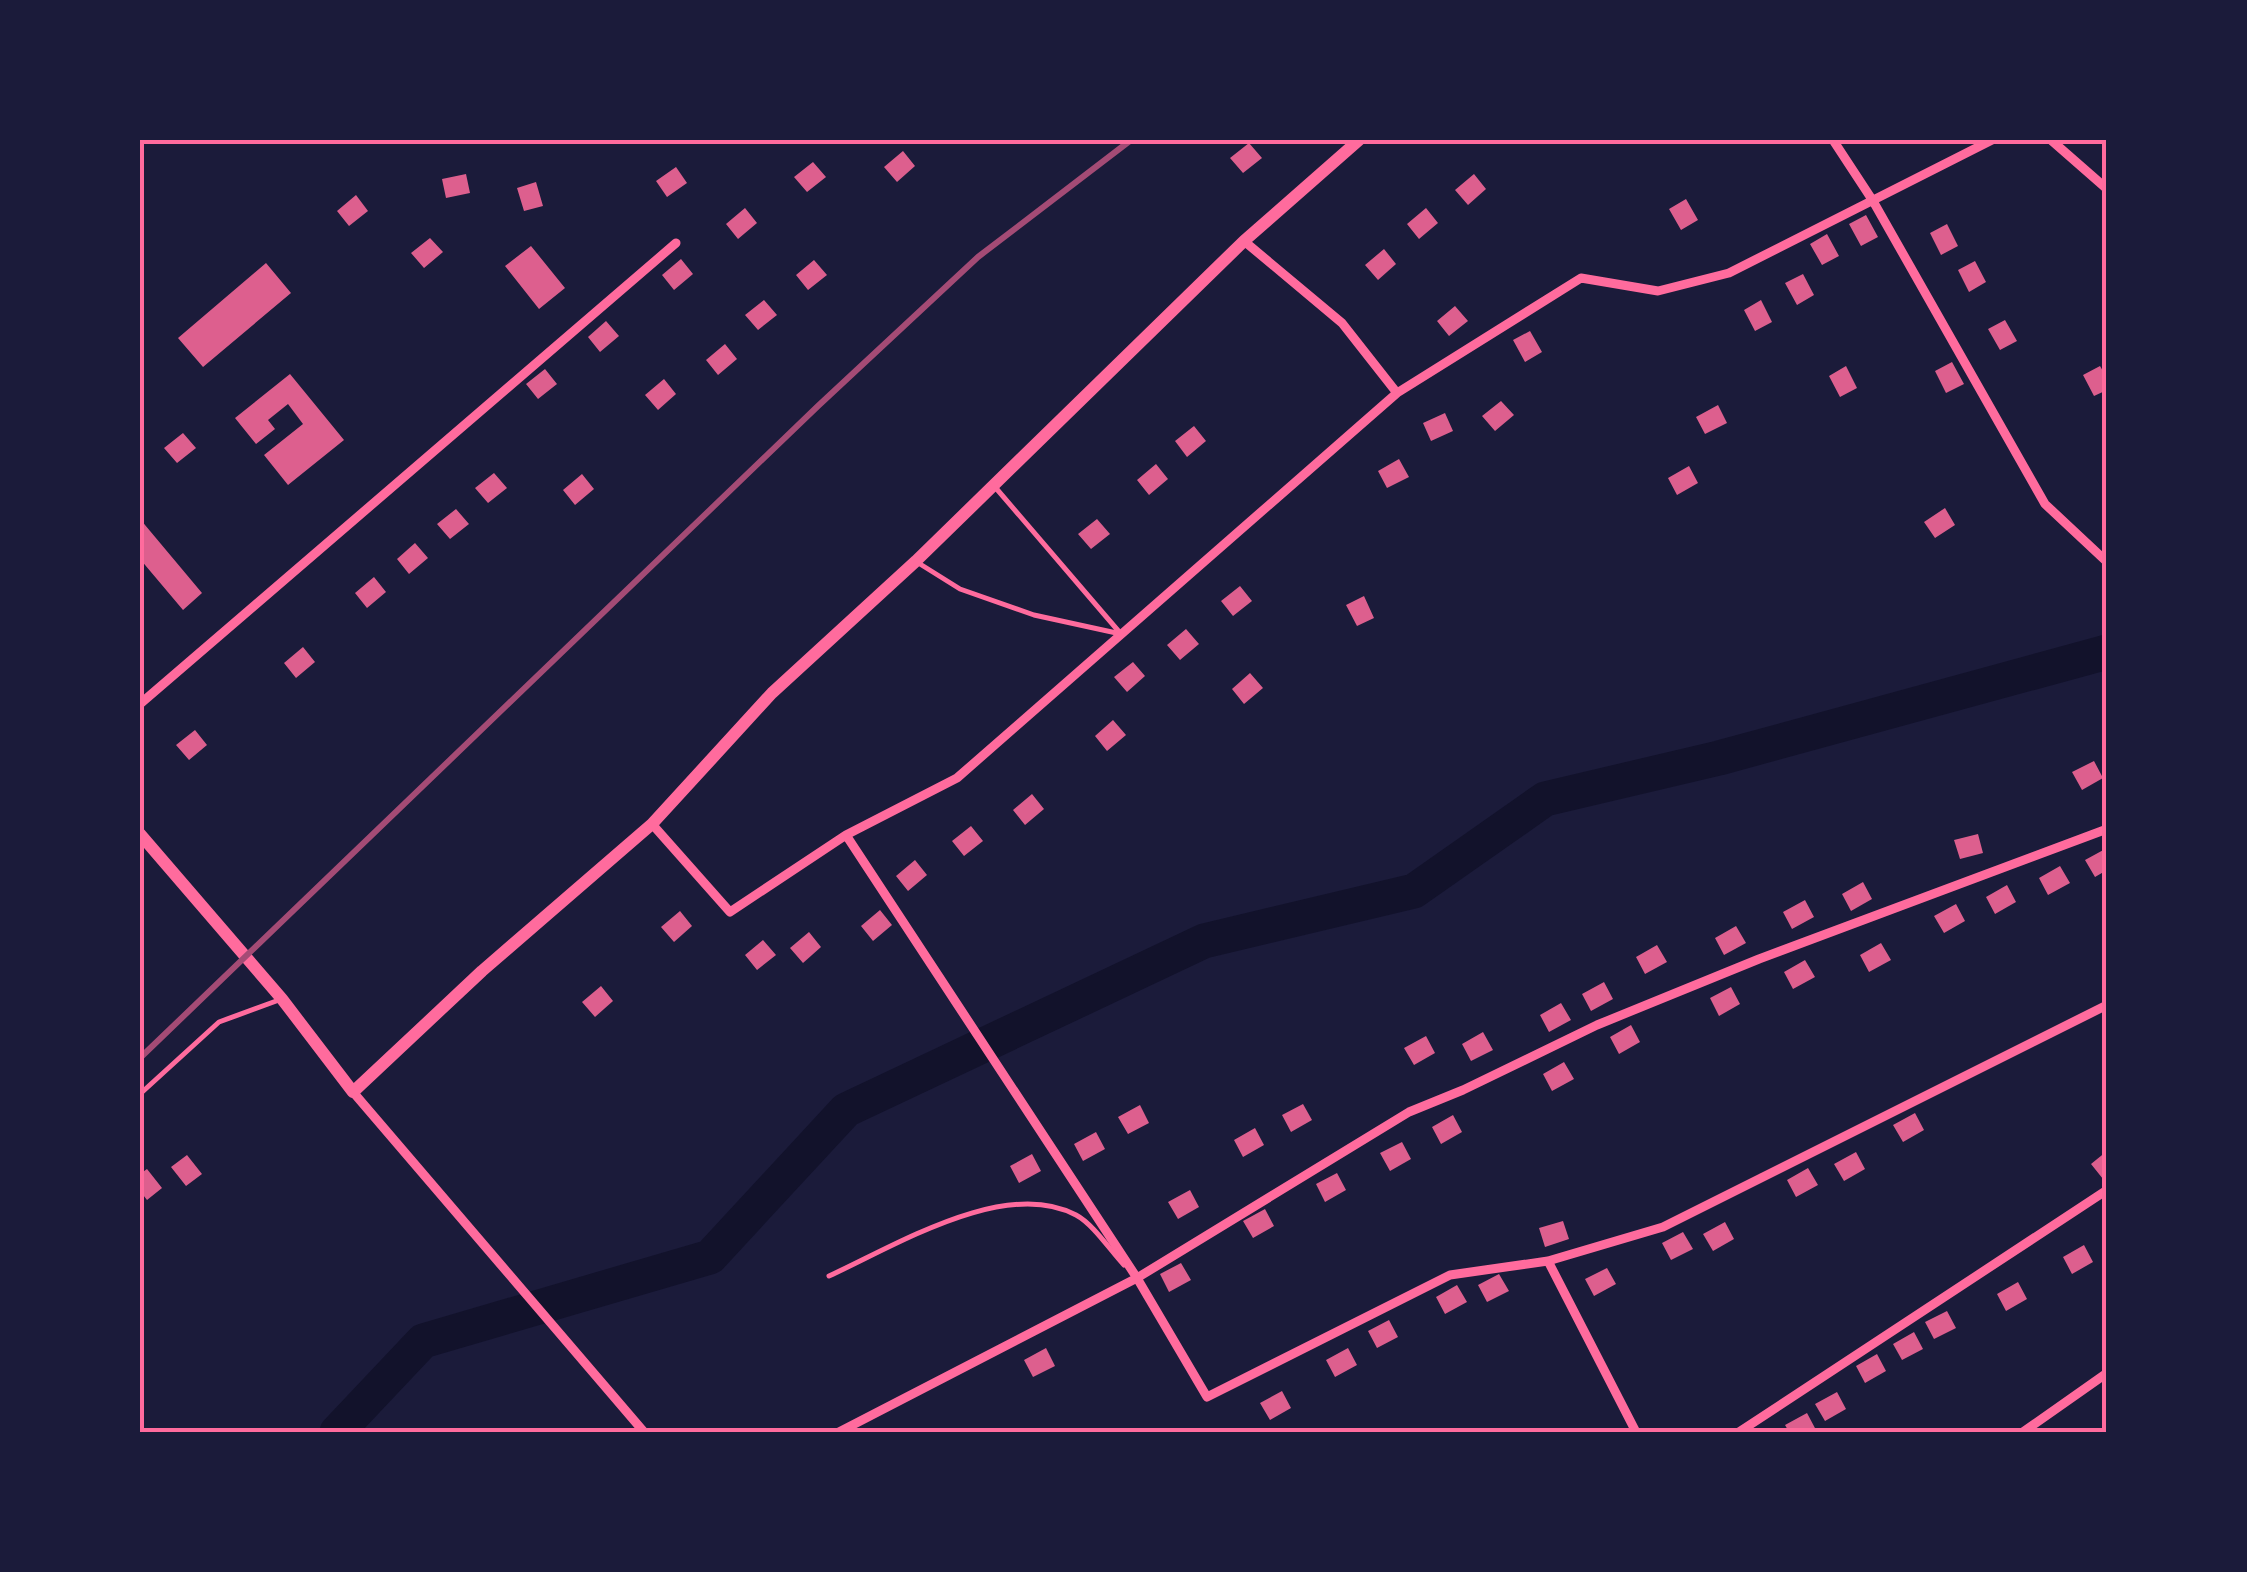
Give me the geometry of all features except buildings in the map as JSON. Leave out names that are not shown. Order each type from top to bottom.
[{"type":"main road","points":[[140,834],[282,999],[352,1092],[482,971],[652,824],[772,693],[916,562],[1244,240],[1359,140]]},
{"type":"street","points":[[1832,140],[1874,200],[2045,504],[2107,562]]},
{"type":"street","points":[[652,824],[730,912],[846,835],[957,778],[1397,393],[1580,278],[1658,291],[1729,273],[1992,140]]},
{"type":"street","points":[[2051,140],[2107,189]]},
{"type":"street","points":[[1244,240],[1342,323],[1397,393]]},
{"type":"street","points":[[140,704],[676,243]]},
{"type":"street","points":[[839,1432],[1136,1278],[1409,1112],[1597,1025],[1759,958],[2107,829]]},
{"type":"street","points":[[846,835],[1136,1278],[1207,1397],[1450,1274],[1548,1261],[1663,1227],[2107,1004]]},
{"type":"street","points":[[352,1092],[644,1432]]},
{"type":"street","points":[[1740,1432],[2107,1190]]},
{"type":"street","points":[[1548,1261],[1636,1432]]},
{"type":"street","points":[[2023,1432],[2107,1372]]},
{"type":"lane","points":[[992,485],[1121,634]]},
{"type":"lane","points":[[916,562],[960,589],[1034,616],[1121,634]]},
{"type":"lane","points":[[140,1094],[219,1022],[282,999]]},
{"type":"lane","points":[[829,1276],[974,1210],[1020,1202],[1078,1216],[1136,1278]]},
{"type":"waterway","points":[[337,1432],[423,1341],[710,1257],[846,1110],[1204,941],[1414,891],[1545,799],[1719,758],[2107,652]]},
{"type":"railway","points":[[140,1058],[978,257],[1131,140]]}]
